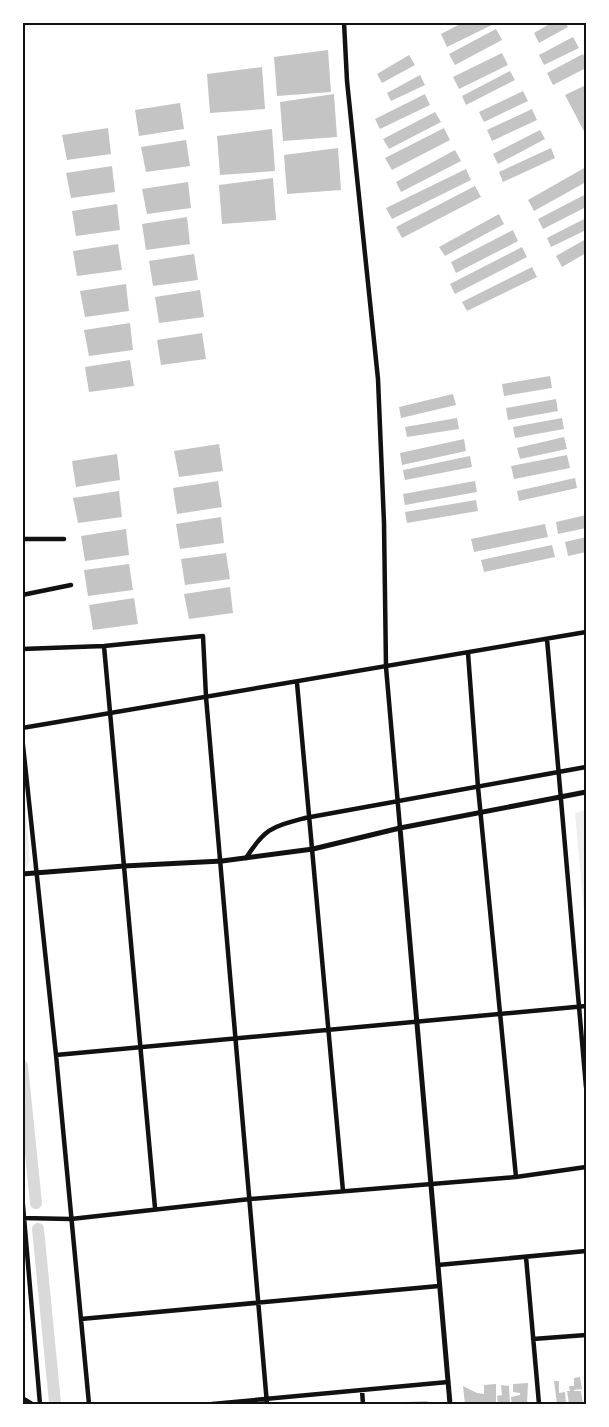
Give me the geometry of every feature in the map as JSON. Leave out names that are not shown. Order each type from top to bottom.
[{"type":"street","points":[[344,22],[347,81],[378,379],[384,523],[386,667],[450,1404]]},
{"type":"street","points":[[22,539],[63,539]]},
{"type":"street","points":[[22,595],[70,585]]},
{"type":"street","points":[[22,728],[586,632]]},
{"type":"street","points":[[22,650],[104,646],[203,636],[206,697],[222,861],[267,1402]]},
{"type":"street","points":[[547,639],[586,1087]]},
{"type":"street","points":[[104,646],[155,1208]]},
{"type":"street","points":[[468,653],[477,787],[516,1177]]},
{"type":"street","points":[[297,682],[343,1191]]},
{"type":"street","points":[[22,736],[56,1055],[89,1404]]},
{"type":"street","points":[[246,858],[264,833],[278,825],[305,818],[586,767]]},
{"type":"street","points":[[22,874],[222,861],[313,849],[400,828],[586,792]]},
{"type":"street","points":[[56,1055],[586,1006]]},
{"type":"street","points":[[24,1219],[71,1219],[250,1199],[516,1177],[586,1167]]},
{"type":"street","points":[[22,1194],[40,1404]]},
{"type":"street","points":[[438,1265],[586,1251]]},
{"type":"street","points":[[526,1257],[539,1404]]},
{"type":"street","points":[[81,1319],[439,1286]]},
{"type":"street","points":[[533,1339],[586,1335]]},
{"type":"street","points":[[212,1404],[267,1402],[448,1382]]},
{"type":"street","points":[[362,1390],[363,1404]]},
{"type":"street","points":[[22,1398],[32,1404]]},
{"type":"shaded area","points":[[23,773],[30,861],[27,867],[23,867]]},
{"type":"shaded area","points":[[586,810],[586,934],[575,813]]},
{"type":"building","points":[[464,22],[498,22],[447,47],[441,34]]},
{"type":"building","points":[[553,22],[565,22],[568,27],[539,43],[534,33]]},
{"type":"building","points":[[496,29],[502,40],[455,65],[449,54]]},
{"type":"building","points":[[573,37],[579,48],[544,65],[539,55]]},
{"type":"building","points":[[328,50],[331,92],[277,96],[274,57]]},
{"type":"building","points":[[502,53],[508,65],[459,89],[453,77]]},
{"type":"building","points":[[583,54],[586,68],[553,85],[547,73]]},
{"type":"building","points":[[409,55],[415,65],[382,83],[377,74]]},
{"type":"building","points":[[262,67],[265,109],[210,113],[207,74]]},
{"type":"building","points":[[510,71],[515,80],[466,105],[462,96]]},
{"type":"building","points":[[420,75],[425,85],[391,101],[387,93]]},
{"type":"building","points":[[586,85],[586,135],[565,95]]},
{"type":"building","points":[[523,91],[528,101],[484,122],[479,112]]},
{"type":"building","points":[[334,94],[337,137],[283,141],[280,102]]},
{"type":"building","points":[[425,94],[430,105],[380,129],[375,119]]},
{"type":"building","points":[[180,103],[184,129],[139,136],[135,110]]},
{"type":"building","points":[[532,109],[537,120],[492,141],[487,130]]},
{"type":"building","points":[[435,112],[441,122],[389,149],[383,139]]},
{"type":"building","points":[[108,128],[111,154],[67,160],[62,135]]},
{"type":"building","points":[[444,128],[450,140],[392,170],[385,158]]},
{"type":"building","points":[[272,129],[275,171],[220,175],[217,136]]},
{"type":"building","points":[[540,130],[545,139],[498,164],[493,154]]},
{"type":"building","points":[[186,140],[190,166],[146,172],[141,147]]},
{"type":"building","points":[[338,148],[341,190],[287,194],[284,155]]},
{"type":"building","points":[[551,148],[555,158],[503,182],[499,172]]},
{"type":"building","points":[[455,150],[461,161],[401,192],[396,182]]},
{"type":"building","points":[[112,166],[115,192],[71,198],[66,173]]},
{"type":"building","points":[[586,167],[586,182],[534,211],[528,200]]},
{"type":"building","points":[[466,169],[471,180],[392,219],[386,208]]},
{"type":"building","points":[[273,178],[276,220],[222,224],[219,185]]},
{"type":"building","points":[[188,182],[191,208],[147,214],[142,189]]},
{"type":"building","points":[[475,186],[481,197],[402,238],[396,227]]},
{"type":"building","points":[[586,194],[586,207],[543,229],[538,219]]},
{"type":"building","points":[[117,204],[120,230],[76,236],[72,211]]},
{"type":"building","points":[[499,214],[504,224],[445,256],[439,247]]},
{"type":"building","points":[[187,217],[190,244],[146,250],[142,224]]},
{"type":"building","points":[[586,218],[586,230],[551,247],[547,238]]},
{"type":"building","points":[[513,230],[518,241],[456,273],[451,262]]},
{"type":"building","points":[[586,239],[586,253],[562,267],[556,256]]},
{"type":"building","points":[[118,244],[122,270],[77,276],[73,251]]},
{"type":"building","points":[[522,247],[527,257],[455,294],[450,284]]},
{"type":"building","points":[[194,254],[198,280],[153,286],[149,261]]},
{"type":"building","points":[[532,267],[537,277],[467,311],[462,302]]},
{"type":"building","points":[[126,284],[129,311],[85,317],[80,291]]},
{"type":"building","points":[[200,290],[204,317],[159,323],[155,297]]},
{"type":"building","points":[[130,323],[133,350],[89,356],[84,330]]},
{"type":"building","points":[[202,333],[206,359],[161,365],[157,340]]},
{"type":"building","points":[[130,360],[134,386],[89,392],[85,367]]},
{"type":"building","points":[[550,376],[552,388],[504,396],[502,384]]},
{"type":"building","points":[[453,394],[456,405],[401,418],[399,407]]},
{"type":"building","points":[[556,399],[558,411],[508,420],[506,408]]},
{"type":"building","points":[[457,418],[459,429],[407,437],[405,427]]},
{"type":"building","points":[[562,418],[564,429],[515,438],[513,427]]},
{"type":"building","points":[[564,437],[567,449],[520,459],[517,448]]},
{"type":"building","points":[[464,439],[466,451],[402,465],[400,453]]},
{"type":"building","points":[[219,444],[223,471],[179,477],[174,451]]},
{"type":"building","points":[[117,454],[120,480],[76,487],[72,461]]},
{"type":"building","points":[[567,455],[570,468],[514,479],[511,466]]},
{"type":"building","points":[[470,456],[472,467],[405,480],[403,470]]},
{"type":"building","points":[[575,478],[577,488],[519,501],[517,491]]},
{"type":"building","points":[[218,481],[222,507],[177,514],[173,488]]},
{"type":"building","points":[[475,481],[477,492],[405,505],[403,494]]},
{"type":"building","points":[[119,491],[122,517],[78,523],[73,498]]},
{"type":"building","points":[[476,500],[478,511],[407,523],[405,512]]},
{"type":"building","points":[[586,515],[586,528],[558,534],[556,522]]},
{"type":"building","points":[[221,517],[224,543],[180,549],[176,524]]},
{"type":"building","points":[[545,524],[548,537],[474,552],[471,539]]},
{"type":"building","points":[[126,529],[129,555],[85,561],[81,536]]},
{"type":"building","points":[[586,537],[586,552],[568,556],[565,542]]},
{"type":"building","points":[[552,545],[555,557],[484,572],[481,560]]},
{"type":"building","points":[[226,553],[230,579],[185,585],[181,559]]},
{"type":"building","points":[[129,564],[133,590],[88,596],[84,570]]},
{"type":"building","points":[[230,587],[233,613],[189,619],[184,594]]},
{"type":"building","points":[[134,598],[138,624],[93,630],[89,605]]},
{"type":"building","points":[[580,1377],[582,1389],[574,1391],[581,1391],[583,1404],[569,1404],[567,1391],[570,1391],[569,1386],[574,1386],[574,1378]]},
{"type":"building","points":[[554,1381],[559,1381],[559,1393],[565,1392],[566,1404],[557,1404]]},
{"type":"building","points":[[528,1383],[527,1404],[512,1404],[511,1397],[520,1395],[520,1393],[513,1392],[513,1384]]},
{"type":"building","points":[[496,1384],[496,1404],[465,1404],[463,1386],[484,1394],[484,1385]]},
{"type":"building","points":[[501,1385],[509,1386],[510,1404],[498,1404],[497,1396],[502,1395]]},
{"type":"building","points":[[428,1401],[427,1404],[403,1404],[403,1402]]},
{"type":"waterway","points":[[22,1066],[36,1203]]},
{"type":"waterway","points":[[38,1229],[55,1403]]}]
